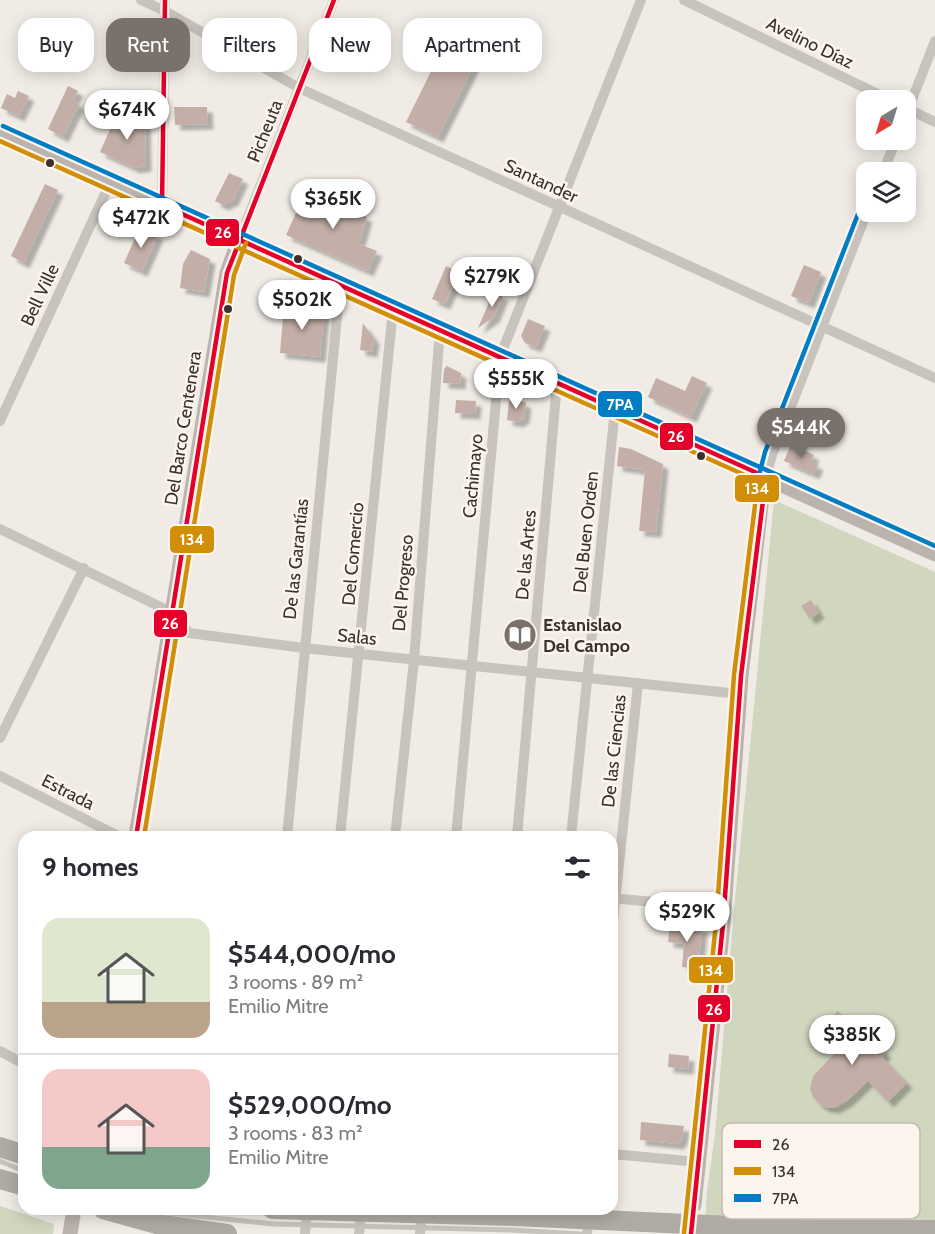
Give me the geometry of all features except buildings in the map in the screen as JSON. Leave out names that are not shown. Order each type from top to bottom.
[{"type":"highway","points":[[0,1147],[18,1153]]},
{"type":"highway","points":[[0,1179],[18,1184]]},
{"type":"highway","points":[[125,1215],[157,1224],[227,1234]]},
{"type":"highway","points":[[479,1215],[807,1230],[935,1230]]},
{"type":"street","name":"Santander","points":[[141,0],[165,6],[299,88],[935,378]]},
{"type":"street","name":"Picheuta","points":[[238,240],[334,0]]},
{"type":"street","name":"Cachimayo","points":[[457,831],[500,357],[641,0]]},
{"type":"street","name":"Avelino Díaz","points":[[684,0],[869,90]]},
{"type":"street","points":[[162,205],[165,6]]},
{"type":"street","points":[[915,90],[935,40]]},
{"type":"street","points":[[916,115],[935,122]]},
{"type":"street","points":[[0,133],[935,554]]},
{"type":"street","name":"Bell Ville","points":[[0,421],[110,183]]},
{"type":"street","points":[[694,1205],[724,909],[739,694],[760,505],[772,455],[863,222]]},
{"type":"street","name":"Del Barco Centenera","points":[[137,831],[227,273],[238,240]]},
{"type":"street","name":"De las Garantías","points":[[288,831],[340,285]]},
{"type":"street","name":"Del Comercio","points":[[341,831],[393,309]]},
{"type":"street","name":"Del Progreso","points":[[396,831],[414,660],[440,330]]},
{"type":"street","name":"De las Artes","points":[[518,831],[557,383]]},
{"type":"street","name":"Del Buen Orden","points":[[573,831],[615,409]]},
{"type":"street","name":"Salas","points":[[0,529],[173,613],[189,633],[304,648],[739,694]]},
{"type":"street","points":[[0,738],[84,568]]},
{"type":"street","name":"De las Ciencias","points":[[618,855],[638,683]]},
{"type":"street","name":"Estrada","points":[[0,776],[108,831]]},
{"type":"street","points":[[618,898],[724,909]]},
{"type":"street","points":[[0,1051],[18,1061]]},
{"type":"street","points":[[618,1155],[698,1162]]},
{"type":"street","points":[[70,1234],[73,1215]]},
{"type":"street","points":[[305,1234],[307,1215]]},
{"type":"street","points":[[359,1234],[361,1215]]},
{"type":"street","points":[[420,1234],[422,1215]]},
{"type":"street","points":[[587,1234],[589,1215]]},
{"type":"lane","points":[[0,1161],[18,1168]]},
{"type":"lane","points":[[186,1215],[274,1224],[580,1234]]},
{"type":"green space","points":[[774,500],[935,572],[935,1234],[704,1234]]},
{"type":"green space","points":[[0,1206],[18,1212],[18,1215],[27,1215],[54,1224],[53,1234],[0,1234]]},
{"type":"transit line","name":"26","points":[[165,0],[162,205],[766,477],[741,676],[723,924],[691,1234]]},
{"type":"transit line","name":"26","points":[[137,831],[227,273],[334,0]]},
{"type":"transit line","name":"7PA","points":[[3,126],[935,546]]},
{"type":"transit line","name":"134","points":[[0,141],[758,481],[734,675],[716,923],[684,1233]]},
{"type":"transit line","name":"7PA","points":[[759,475],[765,452],[856,219]]},
{"type":"transit line","name":"134","points":[[145,831],[234,275],[246,243]]},
{"type":"place","name":"Estanislao Del Campo","points":[[520,635]]}]
